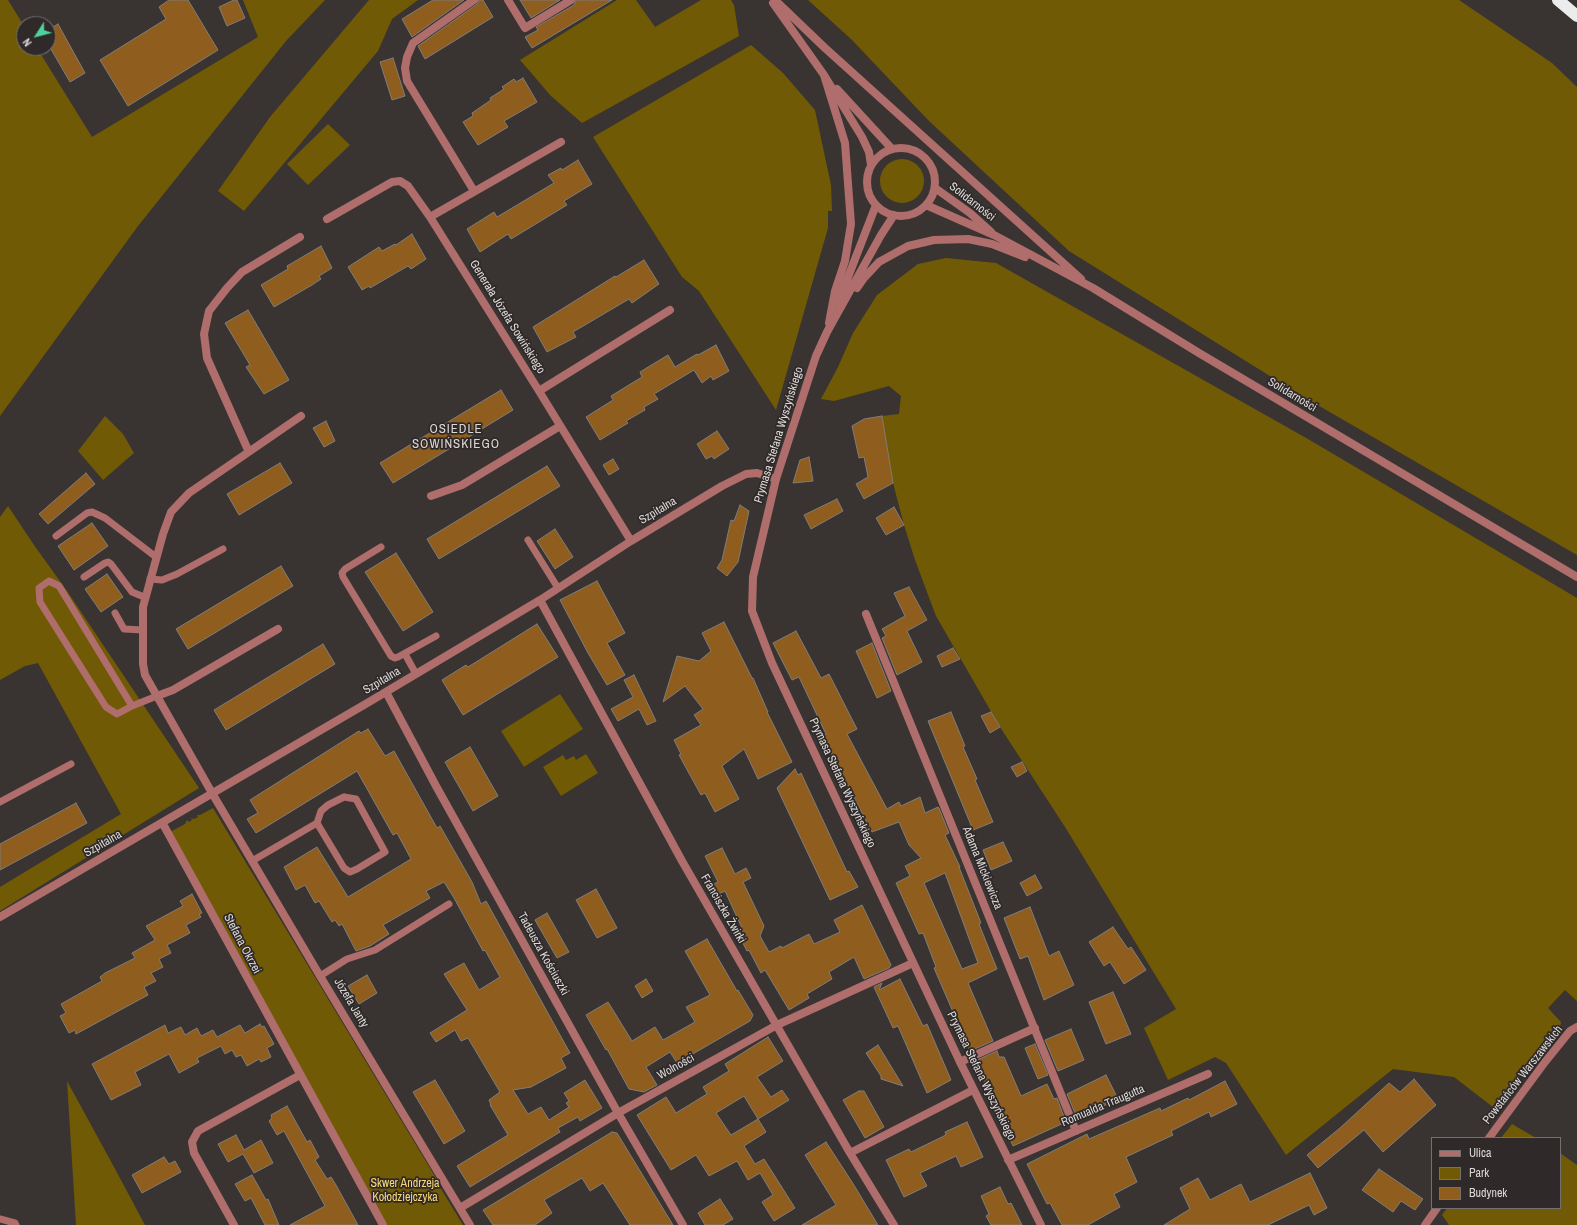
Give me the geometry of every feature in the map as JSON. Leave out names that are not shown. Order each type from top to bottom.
[{"type":"highway","points":[[1558,0],[1577,16]]},
{"type":"street","points":[[474,0],[412,43],[407,56],[405,68],[407,81],[474,191]]},
{"type":"street","points":[[508,0],[525,28],[571,0]]},
{"type":"street","points":[[771,0],[824,75],[867,147],[872,165]]},
{"type":"street","points":[[775,0],[831,54],[1092,288]]},
{"type":"street","points":[[824,75],[892,149]]},
{"type":"street","points":[[824,75],[845,142],[851,224],[845,261],[835,290],[827,332]]},
{"type":"street","points":[[430,218],[474,191],[561,142]]},
{"type":"street","points":[[904,148],[915,151],[924,157],[931,166],[935,177],[935,188],[930,200],[921,209],[908,215],[894,215],[876,205],[870,196],[868,175],[872,165],[880,155],[892,149],[904,148]]},
{"type":"street","name":"Generała Józefa Sowińskiego","points":[[327,219],[392,182],[400,181],[408,186],[540,391],[631,541]]},
{"type":"street","name":"Solidarności","points":[[935,188],[970,213],[994,235]]},
{"type":"street","name":"Prymasa Stefana Wyszyńskiego","points":[[876,205],[827,332],[816,356],[776,479],[753,577],[752,611],[772,663],[913,963],[973,1090],[1041,1225]]},
{"type":"street","name":"Solidarności","points":[[926,205],[994,235],[1092,288],[1577,577]]},
{"type":"street","name":"Prymasa Stefana Wyszyńskiego","points":[[827,332],[881,235],[894,215]]},
{"type":"street","points":[[248,450],[207,358],[204,334],[209,311],[242,272],[300,237]]},
{"type":"street","points":[[827,332],[864,278],[879,262],[908,246],[934,240],[968,239],[992,244],[1055,268]]},
{"type":"street","points":[[540,391],[670,310]]},
{"type":"street","name":"Józefa Janty","points":[[301,416],[248,450],[189,492],[171,512],[142,606],[143,664],[145,674],[252,861],[470,1225]]},
{"type":"street","points":[[432,496],[462,485],[560,426]]},
{"type":"street","name":"Szpitalna","points":[[0,918],[163,824],[212,793],[540,600],[631,541],[737,477],[757,473],[776,479]]},
{"type":"street","name":"Franciszka Żwirki","points":[[540,600],[682,861],[850,1153],[894,1225]]},
{"type":"street","name":"Adama Mickiewicza","points":[[866,614],[1076,1131]]},
{"type":"street","points":[[157,696],[173,690],[278,629]]},
{"type":"street","name":"Tadeusza Kościuszki","points":[[386,692],[436,786],[618,1113],[683,1225]]},
{"type":"street","name":"Stefana Okrzei","points":[[163,824],[383,1225]]},
{"type":"street","name":"Wolności","points":[[460,1208],[618,1113],[777,1025],[913,963]]},
{"type":"street","name":"Powstańców Warszawskich","points":[[1490,1137],[1545,1062],[1570,1031],[1577,1027]]},
{"type":"street","points":[[960,1062],[1035,1028]]},
{"type":"street","name":"Romualda Traugutta","points":[[1008,1160],[1208,1074]]},
{"type":"street","points":[[234,1225],[194,1153],[192,1142],[198,1131],[300,1076]]},
{"type":"street","points":[[850,1153],[973,1090]]},
{"type":"street","points":[[1425,1225],[1436,1209]]},
{"type":"lane","points":[[56,536],[87,513],[92,512],[105,518],[156,557]]},
{"type":"lane","points":[[528,540],[558,588]]},
{"type":"lane","points":[[381,547],[342,572],[343,577],[391,656],[395,658],[405,654],[436,636]]},
{"type":"lane","points":[[150,579],[162,580],[178,574],[223,549]]},
{"type":"lane","points":[[84,577],[108,562],[132,592],[144,597]]},
{"type":"lane","points":[[132,706],[59,586],[49,581],[39,588],[40,602],[106,707],[117,714],[157,696]]},
{"type":"lane","points":[[115,613],[124,629],[143,630]]},
{"type":"lane","points":[[405,654],[416,674]]},
{"type":"lane","points":[[0,802],[71,764]]},
{"type":"lane","points":[[252,861],[317,823],[321,811],[328,805],[344,797],[356,799],[385,852],[357,870],[350,872],[344,868],[317,823]]},
{"type":"lane","points":[[320,976],[347,959],[375,950],[449,904]]},
{"type":"lane","points":[[0,1218],[16,1225]]},
{"type":"green space","points":[[0,0],[8,0],[18,16],[16,16],[16,56],[42,56],[92,137],[258,37],[243,0],[325,0],[286,41],[138,226],[0,416]]},
{"type":"green space","points":[[369,0],[418,0],[392,19],[378,51],[244,211],[218,191],[270,117]]},
{"type":"green space","points":[[617,0],[636,0],[655,27],[701,0],[731,0],[734,5],[739,36],[582,123],[551,96],[520,60]]},
{"type":"green space","points":[[808,0],[1459,0],[1552,63],[1577,87],[1577,555],[1302,396],[1069,251],[929,121],[851,39]]},
{"type":"green space","points":[[751,45],[783,73],[815,110],[831,185],[832,211],[828,211],[828,228],[776,410],[699,291],[682,277],[593,137]]},
{"type":"green space","points":[[328,124],[350,145],[308,185],[287,164]]},
{"type":"green space","points":[[902,159],[914,163],[920,169],[924,181],[920,193],[914,199],[902,203],[890,199],[884,193],[880,181],[884,169],[890,163]]},
{"type":"green space","points":[[946,258],[996,263],[1308,439],[1577,598],[1577,1001],[1565,990],[1548,1008],[1561,1022],[1560,1027],[1525,1068],[1498,1111],[1454,1077],[1393,1069],[1286,1155],[1226,1063],[1215,1057],[1168,1080],[1144,1028],[1176,1009],[1065,827],[1000,727],[936,616],[915,560],[904,525],[893,483],[882,416],[899,414],[901,396],[889,386],[834,401],[821,399],[838,367],[853,333],[877,295],[918,264]]},
{"type":"green space","points":[[105,416],[123,434],[134,453],[103,480],[78,451]]},
{"type":"green space","points":[[8,506],[199,788],[0,911],[0,887],[121,814],[38,663],[25,666],[0,680],[0,517]]},
{"type":"green space","points":[[560,694],[583,729],[524,767],[501,731]]},
{"type":"green space","points":[[586,754],[598,773],[561,796],[543,767],[563,755],[566,760],[574,756],[576,760]]},
{"type":"green space","name":"Skwer Andrzeja Kołodziejczyka","points":[[213,808],[463,1225],[387,1225],[170,832],[185,824],[187,820],[189,822],[192,820],[191,818],[194,819],[198,817],[197,815],[200,815]]},
{"type":"green space","points":[[67,1081],[114,1167],[145,1225],[76,1225]]},
{"type":"green space","points":[[1512,1124],[1534,1137],[1502,1137]]},
{"type":"green space","points":[[1561,1154],[1577,1165],[1577,1225],[1449,1225],[1442,1215],[1446,1209],[1561,1209]]},
{"type":"building","points":[[169,0],[188,0],[218,50],[128,106],[100,60],[166,19],[159,7]]},
{"type":"building","points":[[237,0],[245,18],[227,26],[219,7]]},
{"type":"building","points":[[433,0],[464,0],[412,37],[402,19]]},
{"type":"building","points":[[479,0],[483,0],[493,17],[425,59],[418,46],[477,4]]},
{"type":"building","points":[[520,0],[560,0],[531,18]]},
{"type":"building","points":[[576,0],[612,0],[532,48],[525,37],[538,30],[536,27],[574,5]]},
{"type":"building","points":[[58,24],[85,73],[70,82],[55,56],[56,25]]},
{"type":"building","points":[[393,58],[405,96],[392,100],[380,62]]},
{"type":"building","points":[[523,78],[537,102],[504,121],[508,127],[478,145],[463,122],[473,116],[472,113],[491,100],[490,98],[504,89],[502,87],[514,79],[516,82]]},
{"type":"building","points":[[578,160],[592,184],[564,201],[567,205],[511,239],[508,234],[480,252],[467,229],[494,212],[497,217],[554,183],[548,175],[561,168],[562,170]]},
{"type":"building","points":[[412,234],[426,259],[411,269],[408,266],[370,288],[369,286],[362,290],[348,267],[379,247],[382,251],[395,244],[396,245]]},
{"type":"building","points":[[321,246],[332,268],[319,276],[321,279],[274,307],[261,285],[288,269],[287,266]]},
{"type":"building","points":[[644,260],[659,284],[632,303],[629,299],[573,332],[576,337],[547,352],[533,327],[615,276],[616,277]]},
{"type":"building","points":[[248,310],[289,380],[264,394],[246,367],[250,365],[225,323]]},
{"type":"building","points":[[716,345],[729,371],[713,380],[711,376],[702,383],[694,370],[654,394],[658,399],[644,407],[645,410],[626,421],[628,423],[600,440],[586,417],[613,400],[611,396],[642,377],[640,372],[668,355],[675,367]]},
{"type":"building","points":[[501,390],[513,410],[393,483],[380,463]]},
{"type":"building","points":[[882,416],[893,483],[864,499],[856,484],[868,477],[864,457],[859,458],[852,426],[864,419]]},
{"type":"building","points":[[326,421],[335,441],[324,447],[313,428]]},
{"type":"building","points":[[717,431],[729,449],[714,459],[712,456],[706,459],[697,444]]},
{"type":"building","points":[[809,457],[813,481],[793,483],[800,460]]},
{"type":"building","points":[[613,459],[619,469],[609,475],[603,465]]},
{"type":"building","points":[[280,463],[292,483],[239,515],[227,494]]},
{"type":"building","points":[[547,466],[560,486],[439,559],[427,539]]},
{"type":"building","points":[[86,473],[95,484],[48,524],[39,514]]},
{"type":"building","points":[[837,499],[843,511],[811,529],[804,515]]},
{"type":"building","points":[[740,505],[749,511],[738,562],[727,576],[717,568],[722,560],[731,520],[734,521]]},
{"type":"building","points":[[894,507],[904,525],[886,535],[876,518]]},
{"type":"building","points":[[92,523],[108,546],[74,570],[58,546]]},
{"type":"building","points":[[555,529],[573,557],[555,569],[537,541]]},
{"type":"building","points":[[396,553],[433,612],[403,631],[365,572]]},
{"type":"building","points":[[281,566],[293,586],[188,649],[176,629]]},
{"type":"building","points":[[107,574],[123,597],[101,612],[85,589]]},
{"type":"building","points":[[597,581],[625,633],[607,643],[625,675],[607,685],[560,600]]},
{"type":"building","points":[[909,587],[927,620],[907,631],[922,662],[897,675],[882,638],[886,636],[882,629],[905,616],[894,593]]},
{"type":"building","points":[[724,622],[753,678],[767,712],[792,762],[758,779],[744,749],[722,766],[739,799],[715,812],[705,793],[701,795],[679,755],[681,754],[674,740],[701,725],[694,715],[703,709],[685,686],[663,702],[677,656],[699,661],[711,651],[702,633]]},
{"type":"building","points":[[537,624],[558,657],[463,715],[442,680],[466,665],[468,667]]},
{"type":"building","points":[[796,631],[821,678],[829,674],[857,729],[847,734],[887,809],[899,802],[901,806],[920,797],[925,813],[938,807],[939,808],[949,833],[945,835],[960,867],[981,923],[979,924],[997,969],[968,983],[993,1041],[970,1051],[934,968],[936,967],[923,933],[919,934],[896,883],[910,876],[905,866],[921,858],[909,845],[899,822],[872,832],[826,744],[828,743],[824,735],[826,734],[799,677],[792,680],[773,643]],"holes":[[[945,873],[978,963],[962,969],[924,883]]]},
{"type":"building","points":[[872,643],[891,691],[877,698],[856,651]]},
{"type":"building","points":[[323,644],[335,664],[226,730],[214,710]]},
{"type":"building","points":[[953,648],[960,659],[942,667],[937,656]]},
{"type":"building","points":[[634,675],[656,721],[647,725],[639,709],[618,721],[611,709],[633,697],[624,680]]},
{"type":"building","points":[[951,712],[965,746],[963,747],[977,779],[975,780],[993,822],[973,830],[928,721]]},
{"type":"building","points":[[991,712],[1000,727],[990,733],[981,716]]},
{"type":"building","points":[[368,729],[385,756],[394,751],[437,828],[440,826],[472,882],[481,904],[486,901],[570,1053],[561,1058],[566,1068],[531,1087],[513,1090],[528,1114],[541,1107],[549,1120],[569,1107],[566,1103],[569,1101],[564,1093],[585,1080],[602,1108],[580,1121],[578,1117],[558,1128],[560,1132],[470,1187],[457,1166],[508,1135],[490,1105],[489,1100],[500,1092],[468,1038],[461,1041],[455,1030],[436,1042],[430,1033],[467,1010],[444,974],[464,963],[479,990],[500,977],[485,950],[483,951],[454,898],[444,882],[426,891],[430,898],[383,925],[389,934],[370,946],[356,951],[342,924],[339,926],[335,920],[332,922],[319,901],[315,903],[305,885],[296,890],[284,867],[317,847],[348,897],[411,859],[397,833],[393,835],[357,771],[256,833],[247,819],[258,813],[250,800],[359,731],[361,733]]},
{"type":"building","points":[[470,747],[498,796],[473,811],[445,762]]},
{"type":"building","points":[[1022,762],[1027,771],[1017,777],[1011,767]]},
{"type":"building","points":[[795,769],[798,775],[801,773],[847,872],[849,871],[858,887],[830,900],[777,788]]},
{"type":"building","points":[[76,803],[87,823],[0,870],[0,844]]},
{"type":"building","points":[[1003,842],[1012,861],[991,870],[983,850]]},
{"type":"building","points":[[722,848],[735,874],[746,868],[751,878],[743,882],[764,926],[760,936],[769,952],[781,946],[782,948],[809,934],[814,944],[840,932],[834,920],[862,905],[891,965],[889,968],[864,979],[854,957],[829,972],[832,979],[807,994],[809,998],[789,1010],[765,970],[761,973],[749,950],[747,951],[736,930],[742,928],[725,891],[717,895],[712,885],[718,882],[705,856]]},
{"type":"building","points":[[1035,875],[1042,888],[1027,896],[1020,883]]},
{"type":"building","points":[[596,889],[617,928],[597,938],[576,900]]},
{"type":"building","points":[[192,894],[202,913],[199,914],[201,917],[186,925],[190,933],[167,945],[171,953],[159,959],[163,967],[151,973],[156,981],[144,987],[148,995],[76,1034],[75,1030],[69,1033],[60,1016],[66,1013],[61,1004],[102,981],[100,977],[105,973],[135,958],[132,953],[155,940],[146,926],[183,906],[180,901]]},
{"type":"building","points":[[1030,907],[1049,956],[1059,951],[1074,985],[1044,1000],[1028,956],[1020,959],[1004,918]]},
{"type":"building","points":[[547,913],[569,952],[557,958],[535,920]]},
{"type":"building","points":[[1113,927],[1128,949],[1131,947],[1146,970],[1124,984],[1110,962],[1104,966],[1089,942]]},
{"type":"building","points":[[707,939],[737,991],[738,990],[753,1015],[750,1021],[677,1063],[670,1052],[646,1067],[657,1085],[644,1092],[629,1089],[586,1015],[608,1002],[632,1041],[655,1027],[663,1040],[695,1022],[686,1007],[710,995],[685,951]]},
{"type":"building","points":[[367,975],[377,993],[359,1004],[348,986]]},
{"type":"building","points":[[646,979],[653,991],[642,998],[635,986]]},
{"type":"building","points":[[900,979],[923,1026],[927,1024],[951,1080],[927,1093],[898,1026],[893,1028],[874,987],[882,983],[879,990]]},
{"type":"building","points":[[1113,992],[1131,1034],[1106,1044],[1089,1002]]},
{"type":"building","points":[[260,1024],[262,1027],[264,1026],[274,1044],[267,1048],[271,1057],[261,1062],[259,1059],[247,1066],[241,1055],[236,1057],[232,1050],[225,1054],[221,1046],[197,1058],[199,1062],[179,1073],[169,1054],[135,1072],[141,1085],[111,1100],[92,1064],[165,1025],[168,1033],[181,1027],[185,1035],[197,1028],[201,1036],[213,1030],[217,1037],[240,1025],[245,1033]]},
{"type":"building","points":[[1071,1029],[1084,1060],[1058,1071],[1045,1040]]},
{"type":"building","points":[[768,1037],[783,1061],[757,1077],[771,1097],[782,1090],[789,1100],[758,1119],[766,1132],[744,1146],[755,1164],[764,1159],[795,1208],[774,1221],[762,1202],[773,1195],[760,1173],[748,1180],[737,1161],[709,1176],[696,1155],[671,1170],[637,1115],[666,1097],[676,1113],[707,1094],[703,1087],[729,1071],[725,1064]],"holes":[[[744,1096],[758,1119],[731,1135],[716,1113]]]},
{"type":"building","points":[[1035,1044],[1048,1075],[1038,1079],[1025,1048]]},
{"type":"building","points":[[878,1045],[903,1086],[881,1079],[881,1076],[866,1053]]},
{"type":"building","points":[[997,1051],[999,1057],[1004,1057],[1021,1096],[1047,1084],[1054,1099],[1057,1098],[1066,1122],[1013,1146],[975,1061]]},
{"type":"building","points":[[1106,1075],[1118,1099],[1077,1118],[1067,1094]]},
{"type":"building","points":[[1414,1079],[1436,1105],[1383,1152],[1364,1130],[1318,1168],[1307,1155],[1340,1128],[1389,1083],[1400,1092]]},
{"type":"building","points":[[435,1080],[465,1131],[444,1144],[413,1092]]},
{"type":"building","points":[[1225,1081],[1237,1104],[1211,1117],[1209,1112],[1171,1131],[1173,1135],[1126,1157],[1137,1182],[1114,1194],[1120,1207],[1088,1225],[1062,1225],[1050,1203],[1047,1204],[1027,1164],[1087,1134],[1089,1139],[1160,1108],[1161,1111],[1188,1098],[1189,1100]]},
{"type":"building","points":[[859,1091],[864,1091],[884,1127],[865,1138],[843,1100]]},
{"type":"building","points":[[287,1106],[307,1142],[310,1140],[319,1157],[315,1160],[327,1179],[331,1177],[358,1225],[290,1225],[325,1206],[284,1131],[277,1135],[269,1121],[272,1118],[271,1115]]},
{"type":"building","points":[[967,1122],[983,1157],[961,1167],[956,1156],[920,1173],[927,1186],[904,1197],[886,1160],[909,1149],[911,1152],[946,1135],[945,1132]]},
{"type":"building","points":[[612,1132],[617,1133],[673,1225],[630,1225],[603,1183],[590,1191],[582,1178],[544,1200],[552,1213],[535,1225],[493,1225],[483,1210]]},
{"type":"building","points":[[236,1135],[244,1150],[261,1140],[273,1163],[254,1173],[243,1154],[228,1162],[218,1144]]},
{"type":"building","points":[[826,1142],[878,1225],[802,1225],[836,1205],[805,1155]]},
{"type":"building","points":[[164,1157],[169,1164],[175,1161],[181,1172],[142,1193],[132,1175]]},
{"type":"building","points":[[1379,1169],[1423,1199],[1415,1210],[1401,1201],[1393,1212],[1362,1190]]},
{"type":"building","points":[[1310,1173],[1327,1208],[1314,1215],[1309,1205],[1268,1225],[1164,1225],[1190,1209],[1180,1188],[1198,1178],[1210,1200],[1241,1184],[1250,1202]]},
{"type":"building","points":[[252,1175],[266,1200],[268,1199],[279,1225],[265,1225],[251,1198],[245,1201],[235,1184]]},
{"type":"building","points":[[1000,1187],[1008,1204],[1011,1203],[1022,1225],[991,1225],[986,1216],[989,1214],[981,1196]]},
{"type":"building","points":[[720,1199],[733,1219],[723,1225],[705,1225],[698,1213]]},
{"type":"district","name":"OSIEDLE SOWIŃSKIEGO","points":[[456,438]]}]
